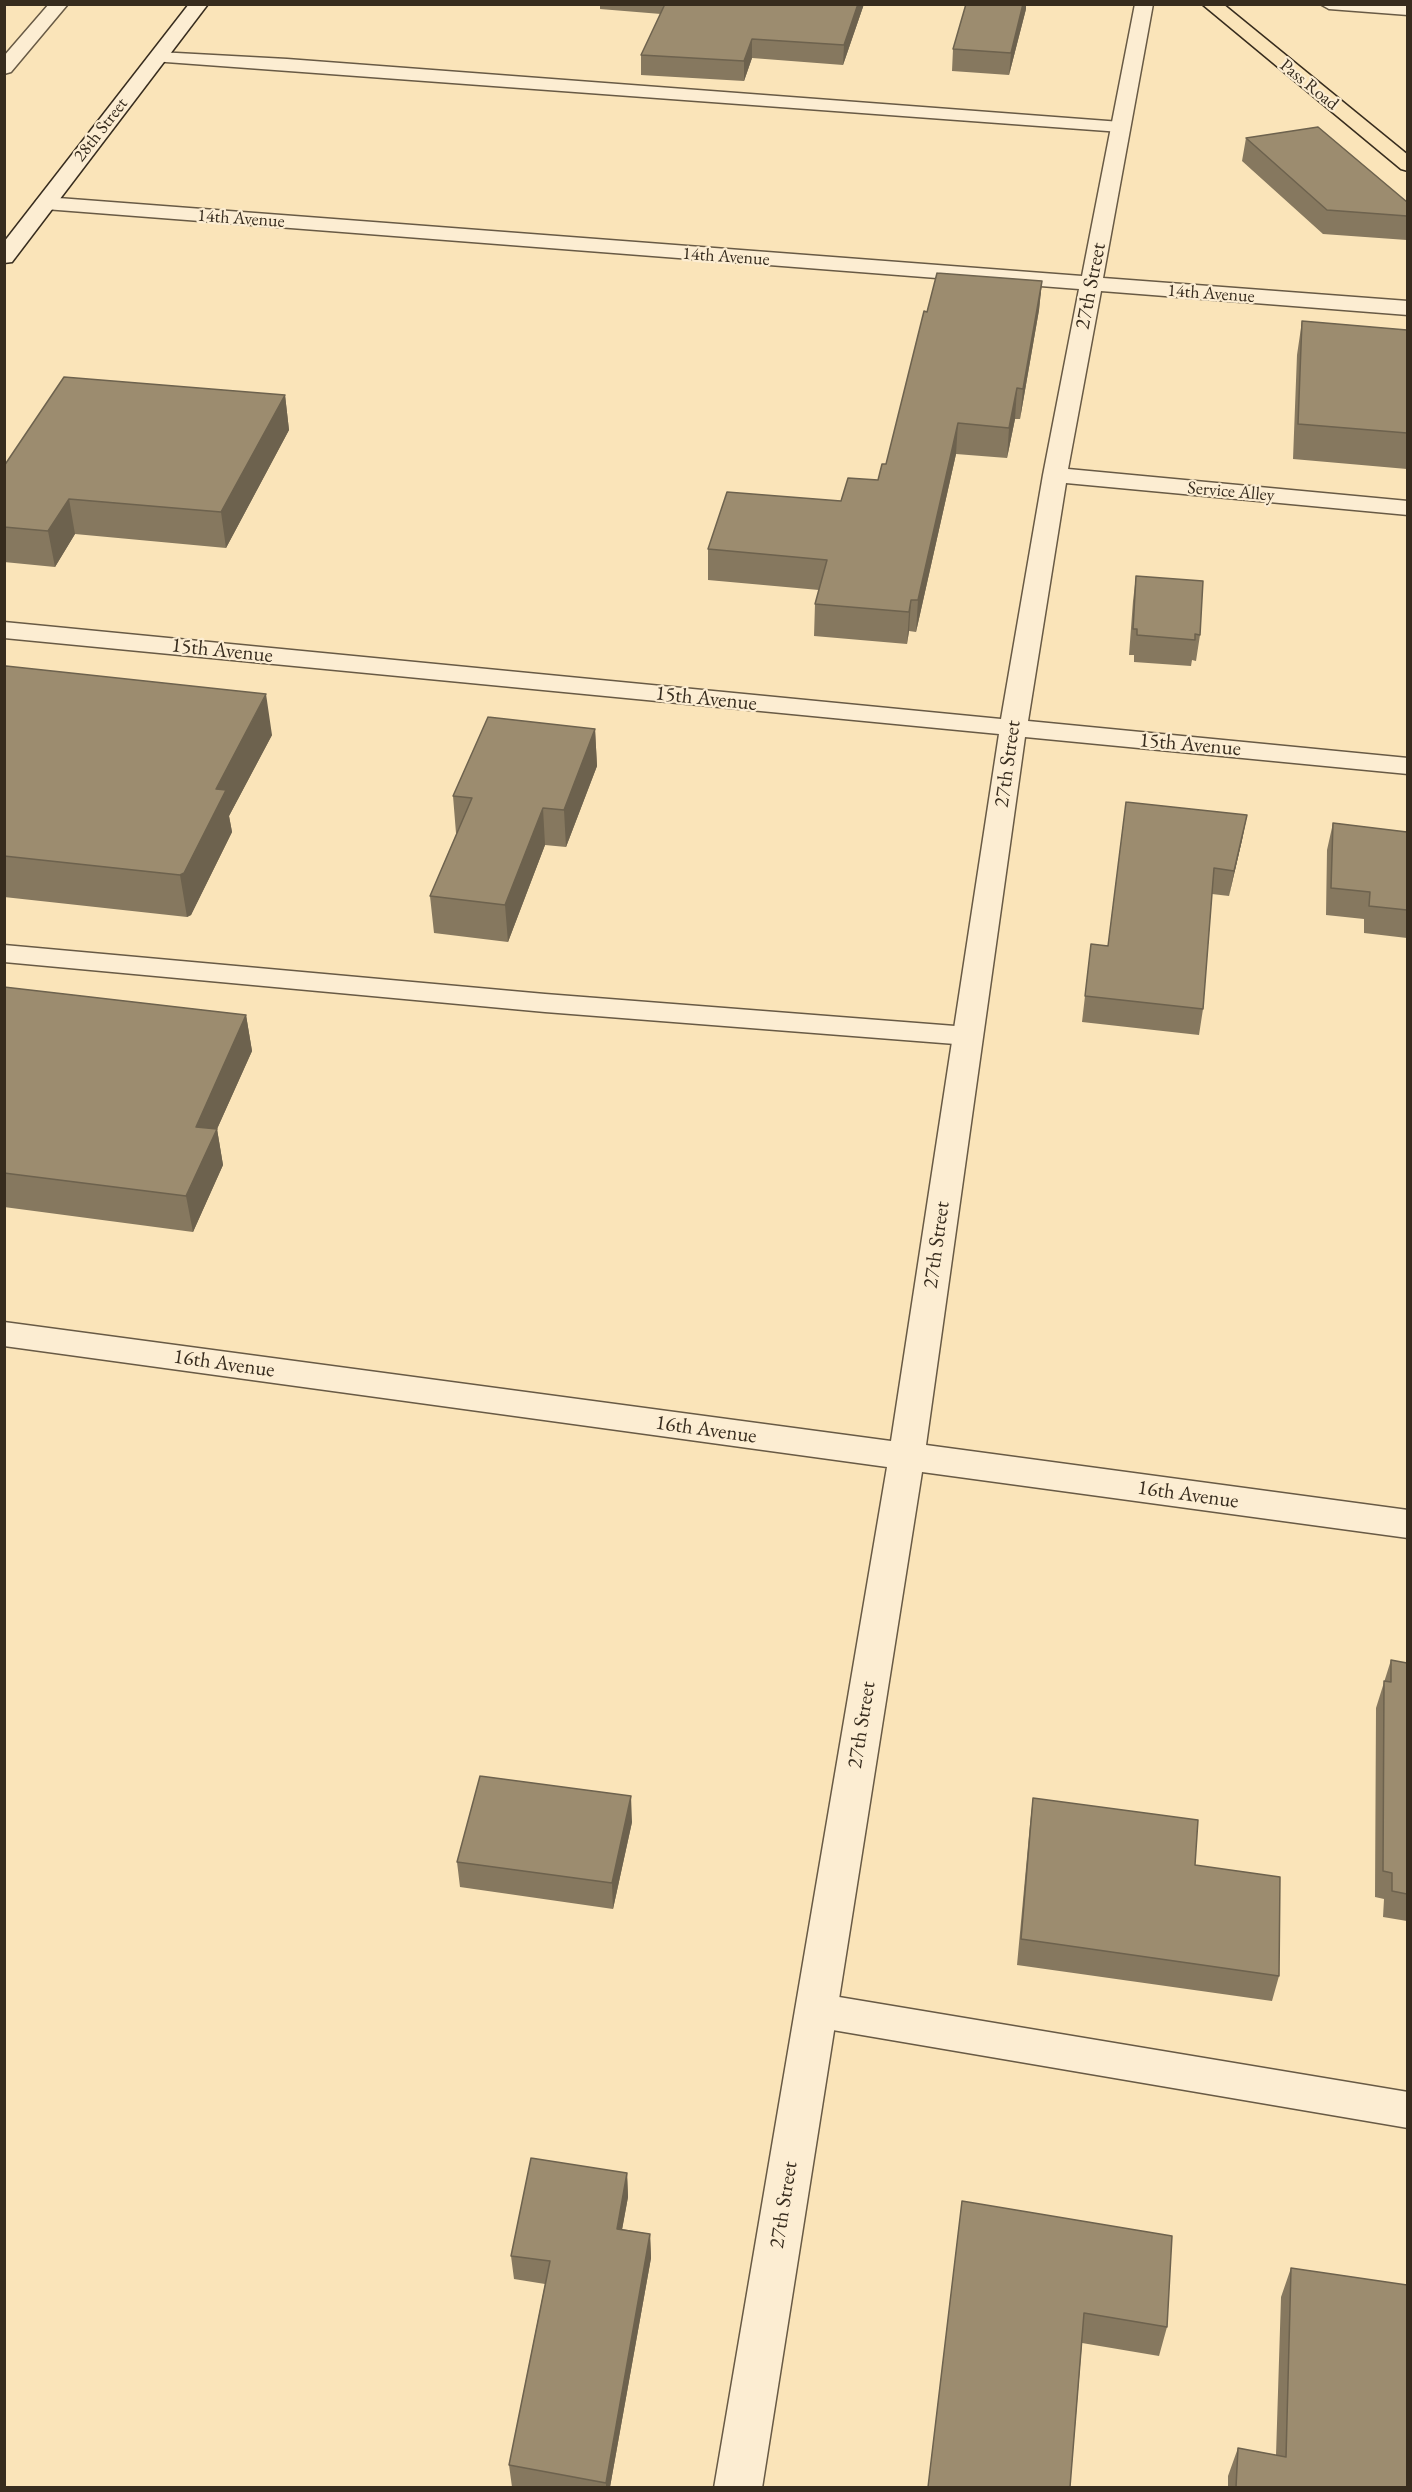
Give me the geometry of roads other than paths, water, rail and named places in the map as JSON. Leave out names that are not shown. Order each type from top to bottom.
[{"type":"main road","name":"Pass Road","points":[[1211,4],[1407,165]]},
{"type":"street","points":[[4,68],[59,4]]},
{"type":"street","name":"28th Street","points":[[7,250],[199,4]]},
{"type":"street","name":"27th Street","points":[[738,2487],[906,1458],[1013,729],[1055,475],[1144,4]]},
{"type":"street","points":[[1329,4],[1407,10]]},
{"type":"street","name":"14th Avenue","points":[[45,203],[1407,308]]},
{"type":"street","name":"Service Alley","points":[[1055,475],[1407,508]]},
{"type":"street","name":"15th Avenue","points":[[4,630],[1407,766]]},
{"type":"street","name":"16th Avenue","points":[[4,1334],[906,1458],[1407,1524]]},
{"type":"lane","points":[[158,57],[287,64],[1121,127]]},
{"type":"lane","points":[[4,953],[545,1003],[968,1036]]},
{"type":"lane","points":[[815,2010],[1407,2110]]}]
